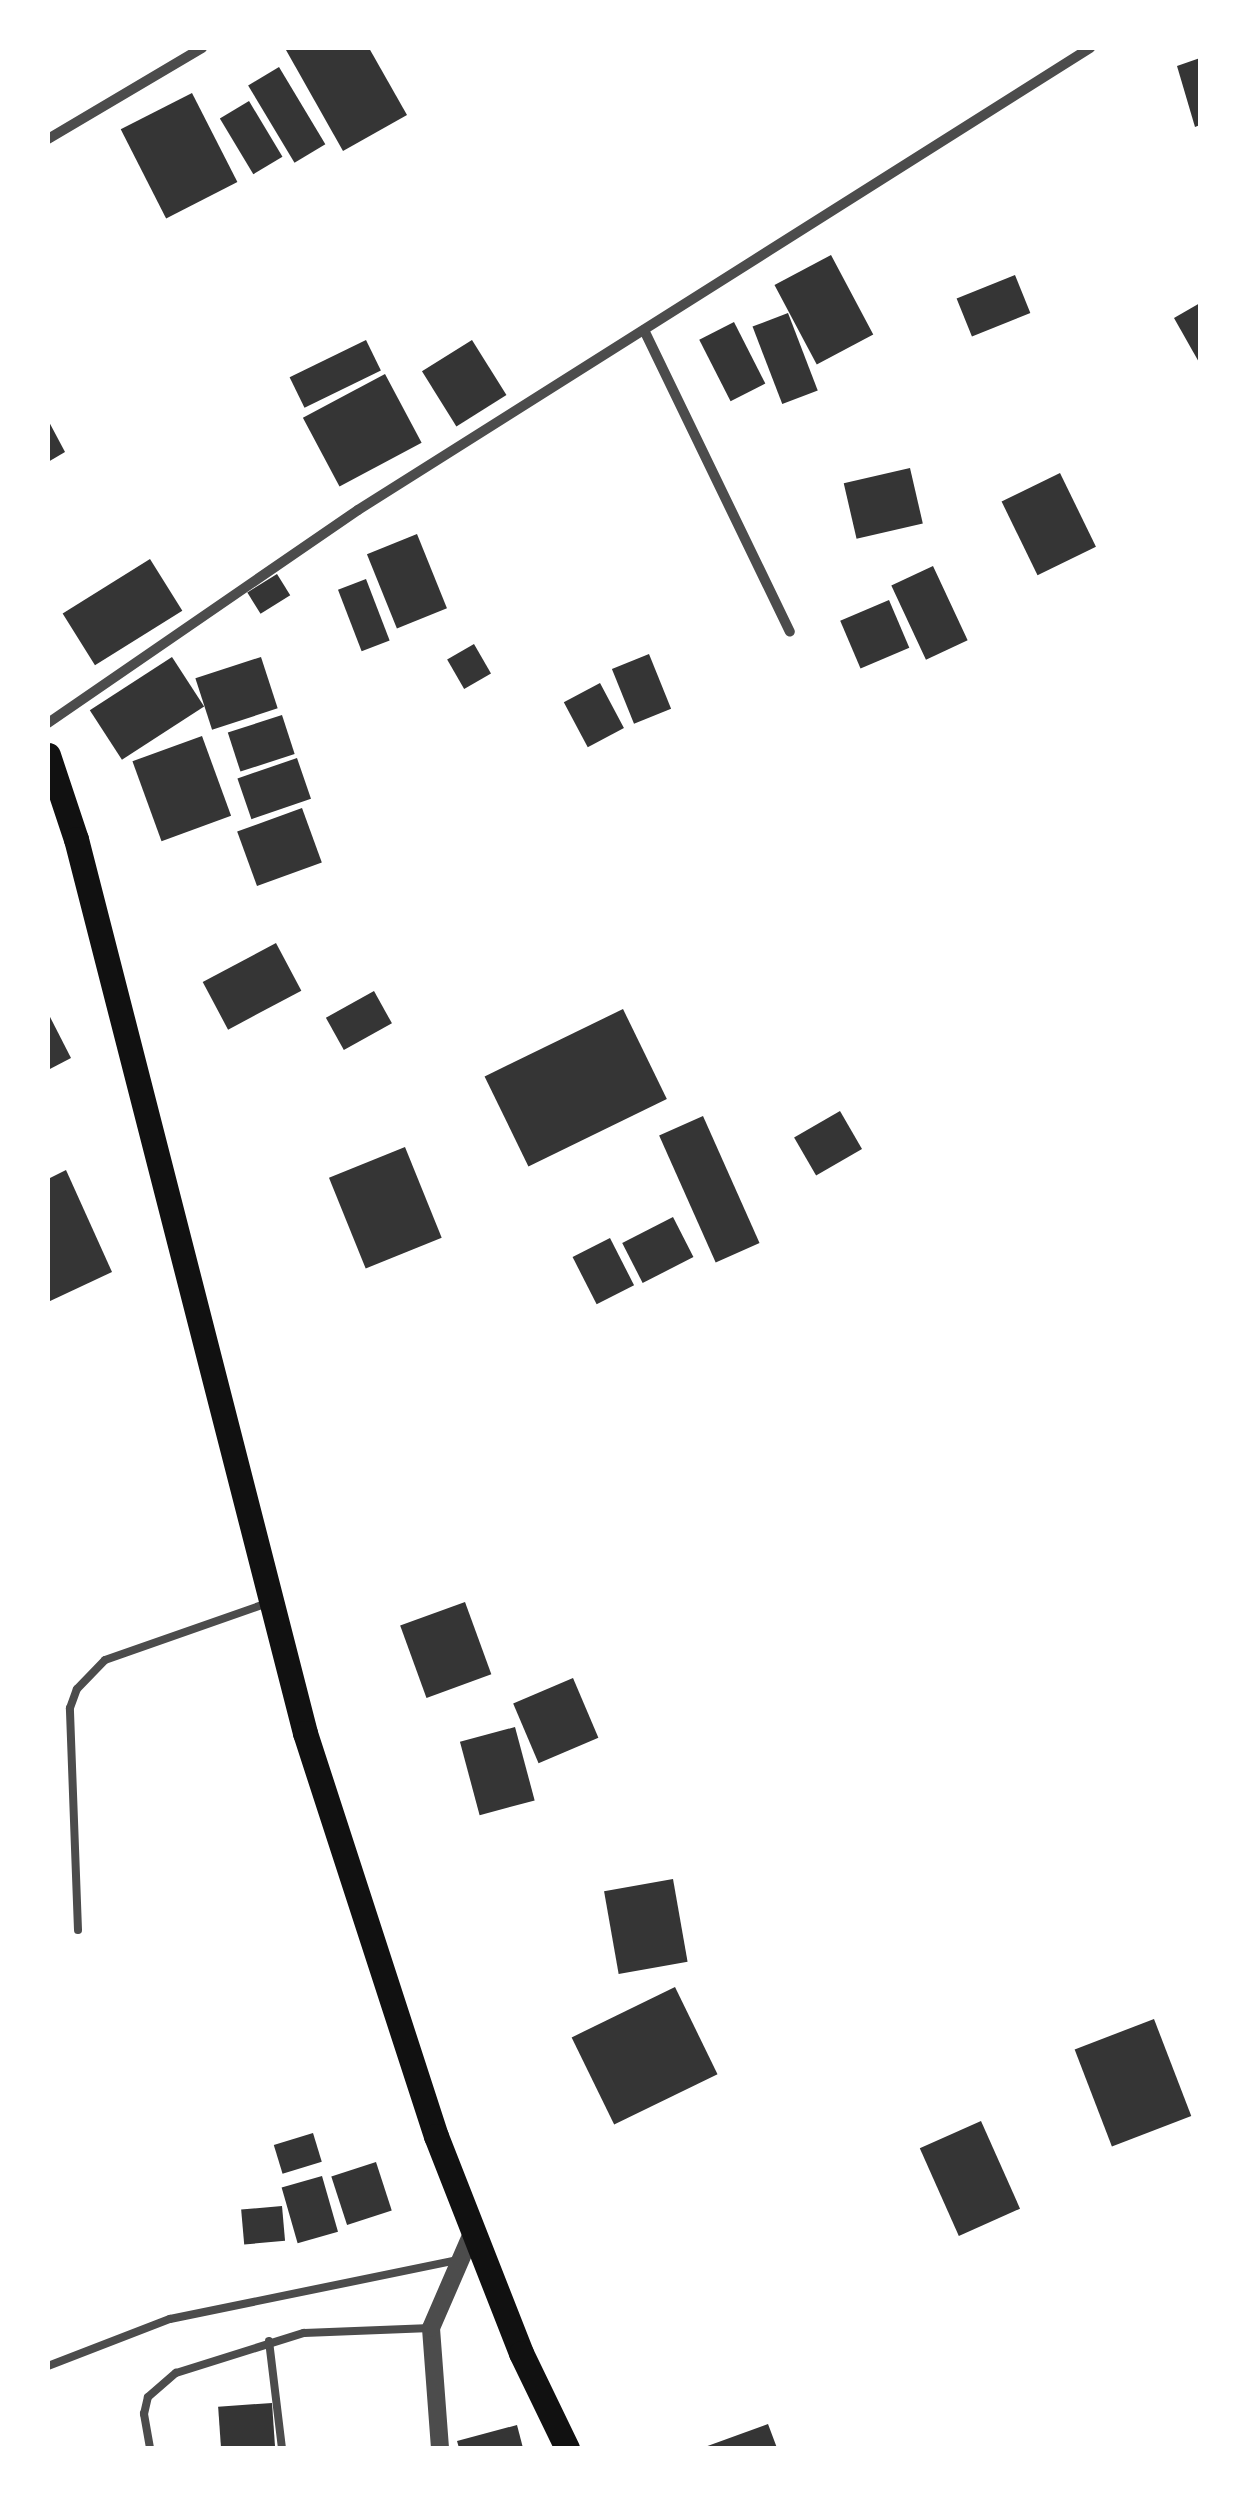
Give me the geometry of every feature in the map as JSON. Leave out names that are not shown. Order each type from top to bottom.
[{"type":"main road","points":[[48,755],[76,839],[197,1299],[269,1602],[352,1880],[473,2231],[566,2448]]},
{"type":"street","points":[[48,140],[202,48]]},
{"type":"street","points":[[48,723],[358,510],[1090,48]]},
{"type":"street","points":[[644,330],[790,632]]},
{"type":"street","points":[[440,2448],[431,2328],[473,2231]]},
{"type":"lane","points":[[78,1930],[70,1708],[77,1688],[105,1660],[269,1602]]},
{"type":"lane","points":[[48,2366],[170,2319],[460,2260]]},
{"type":"lane","points":[[150,2448],[144,2414],[160,2382],[304,2333],[431,2328]]},
{"type":"lane","points":[[269,2342],[282,2448]]},
{"type":"building","points":[[369,48],[407,115],[343,151],[286,50]]},
{"type":"building","points":[[1200,58],[1200,125],[1195,127],[1177,66]]},
{"type":"building","points":[[279,67],[325,144],[294,163],[248,86]]},
{"type":"building","points":[[192,93],[237,182],[166,218],[121,129]]},
{"type":"building","points":[[249,101],[282,157],[253,174],[220,119]]},
{"type":"building","points":[[831,255],[873,334],[817,365],[774,285]]},
{"type":"building","points":[[1015,275],[1030,313],[972,337],[957,299]]},
{"type":"building","points":[[1200,303],[1200,364],[1174,318]]},
{"type":"building","points":[[788,313],[818,390],[782,404],[753,327]]},
{"type":"building","points":[[734,322],[765,383],[731,401],[699,340]]},
{"type":"building","points":[[366,340],[381,371],[305,408],[290,377]]},
{"type":"building","points":[[472,340],[506,395],[456,426],[422,371]]},
{"type":"building","points":[[385,374],[422,443],[340,487],[303,418]]},
{"type":"building","points":[[48,420],[65,452],[48,462]]},
{"type":"building","points":[[910,468],[923,524],[857,539],[844,483]]},
{"type":"building","points":[[1060,473],[1096,547],[1038,575],[1002,501]]},
{"type":"building","points":[[417,534],[447,608],[397,628],[367,554]]},
{"type":"building","points":[[150,559],[182,611],[95,665],[63,614]]},
{"type":"building","points":[[933,566],[968,640],[926,660],[891,585]]},
{"type":"building","points":[[277,574],[290,595],[261,614],[247,593]]},
{"type":"building","points":[[366,579],[390,641],[362,651],[338,590]]},
{"type":"building","points":[[889,600],[909,648],[861,669],[840,621]]},
{"type":"building","points":[[474,644],[491,673],[464,689],[447,660]]},
{"type":"building","points":[[649,654],[671,709],[634,724],[612,669]]},
{"type":"building","points":[[172,657],[204,706],[122,760],[90,710]]},
{"type":"building","points":[[261,657],[278,708],[212,730],[195,678]]},
{"type":"building","points":[[600,683],[624,728],[588,747],[564,702]]},
{"type":"building","points":[[282,715],[295,754],[240,772],[228,733]]},
{"type":"building","points":[[202,736],[231,816],[162,841],[132,761]]},
{"type":"building","points":[[297,758],[311,799],[251,819],[237,779]]},
{"type":"building","points":[[302,808],[322,863],[257,886],[237,832]]},
{"type":"building","points":[[276,943],[301,991],[228,1030],[203,982]]},
{"type":"building","points":[[374,991],[392,1023],[344,1050],[326,1018]]},
{"type":"building","points":[[623,1009],[667,1099],[528,1166],[485,1077]]},
{"type":"building","points":[[48,1013],[71,1058],[48,1070]]},
{"type":"building","points":[[840,1111],[862,1149],[816,1176],[794,1138]]},
{"type":"building","points":[[703,1116],[760,1243],[716,1263],[659,1136]]},
{"type":"building","points":[[405,1147],[442,1238],[366,1269],[329,1178]]},
{"type":"building","points":[[66,1170],[112,1272],[48,1302],[48,1179]]},
{"type":"building","points":[[673,1217],[693,1257],[643,1283],[622,1243]]},
{"type":"building","points":[[610,1238],[634,1285],[597,1304],[573,1257]]},
{"type":"building","points":[[465,1602],[491,1674],[426,1698],[400,1626]]},
{"type":"building","points":[[573,1678],[598,1738],[539,1763],[513,1703]]},
{"type":"building","points":[[515,1727],[535,1800],[480,1815],[460,1742]]},
{"type":"building","points":[[673,1879],[688,1962],[619,1974],[604,1891]]},
{"type":"building","points":[[675,1987],[718,2074],[614,2125],[572,2037]]},
{"type":"building","points":[[1154,2019],[1191,2116],[1112,2147],[1075,2049]]},
{"type":"building","points":[[981,2121],[1020,2209],[959,2236],[920,2148]]},
{"type":"building","points":[[313,2133],[322,2162],[283,2174],[274,2145]]},
{"type":"building","points":[[376,2162],[392,2211],[347,2225],[331,2177]]},
{"type":"building","points":[[322,2176],[338,2232],[298,2243],[282,2188]]},
{"type":"building","points":[[282,2206],[285,2241],[244,2244],[241,2210]]},
{"type":"building","points":[[272,2403],[275,2448],[221,2448],[218,2407]]},
{"type":"building","points":[[768,2424],[777,2448],[702,2448]]},
{"type":"building","points":[[517,2425],[523,2448],[459,2448],[457,2441]]}]
